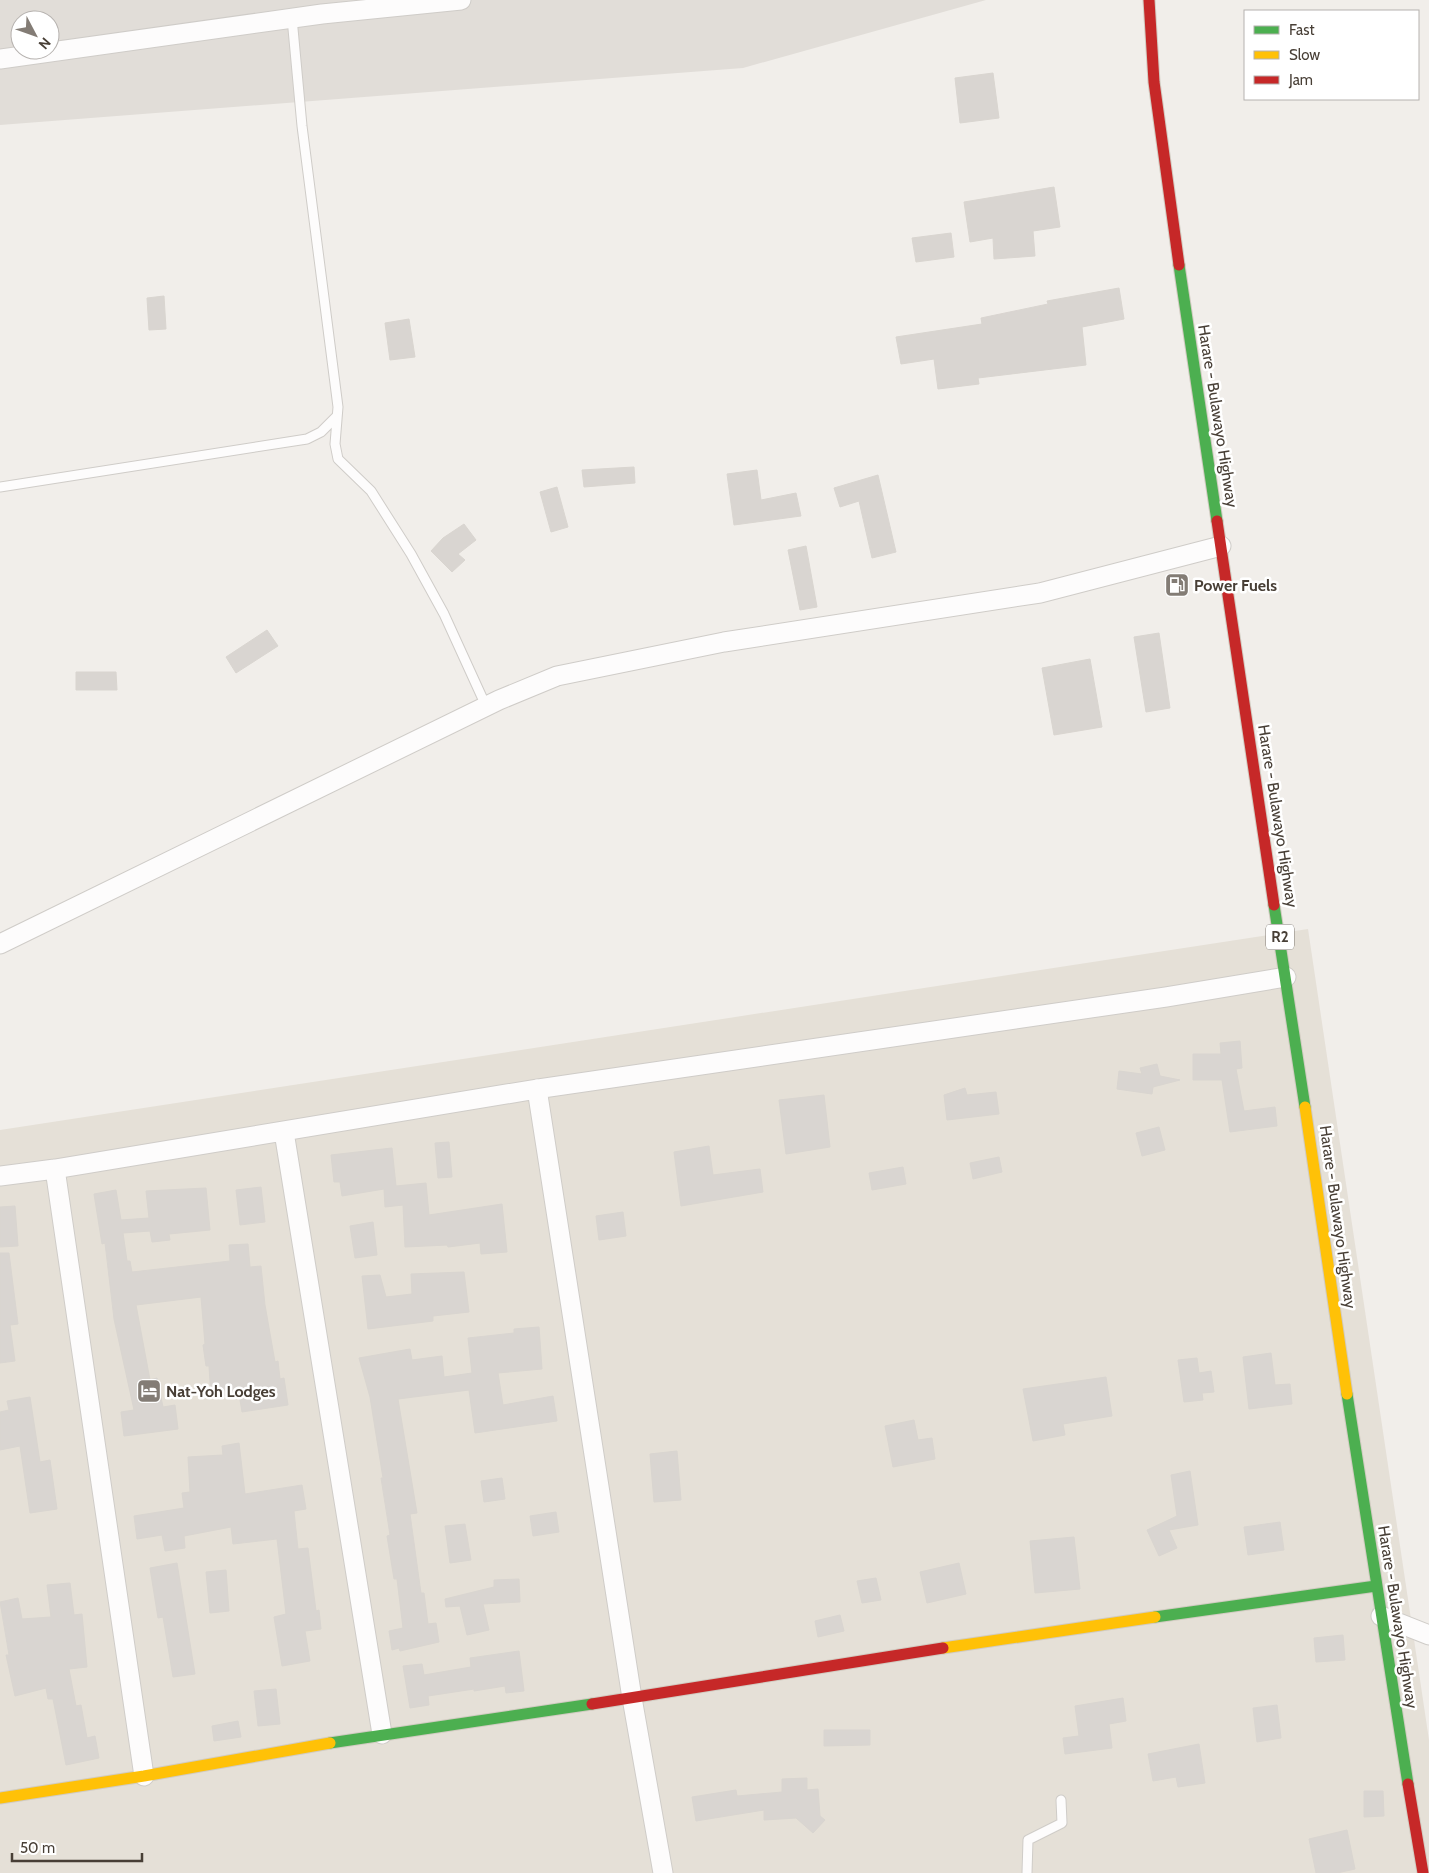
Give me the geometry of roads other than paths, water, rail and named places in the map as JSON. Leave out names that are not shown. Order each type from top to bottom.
[{"type":"main road","name":"Harare - Bulawayo Highway","points":[[1149,0],[1154,82],[1169,200],[1376,1586],[1424,1855],[1423,1873]]},
{"type":"main road","points":[[0,1798],[144,1776],[382,1734],[632,1698],[998,1639],[1376,1586]]},
{"type":"street","points":[[0,59],[292,18],[321,7],[461,0]]},
{"type":"street","points":[[0,944],[486,706],[558,676],[724,642],[1040,593],[1221,546]]},
{"type":"street","points":[[0,1176],[55,1169],[284,1132],[537,1089],[1166,997],[1286,977]]},
{"type":"street","points":[[537,1089],[632,1698],[663,1873]]},
{"type":"street","points":[[284,1132],[382,1734]]},
{"type":"street","points":[[55,1169],[144,1776]]},
{"type":"street","points":[[1381,1616],[1429,1635]]},
{"type":"lane","points":[[292,18],[302,126],[331,347],[338,416],[334,444],[338,460],[371,492],[411,554],[444,614],[486,706]]},
{"type":"lane","points":[[0,487],[307,438],[321,432],[338,416]]},
{"type":"lane","points":[[1027,1873],[1028,1840],[1062,1823],[1062,1800]]},
{"type":"place","name":"Power Fuels","points":[[1177,585]]},
{"type":"place","name":"Nat-Yoh Lodges","points":[[149,1391]]}]
